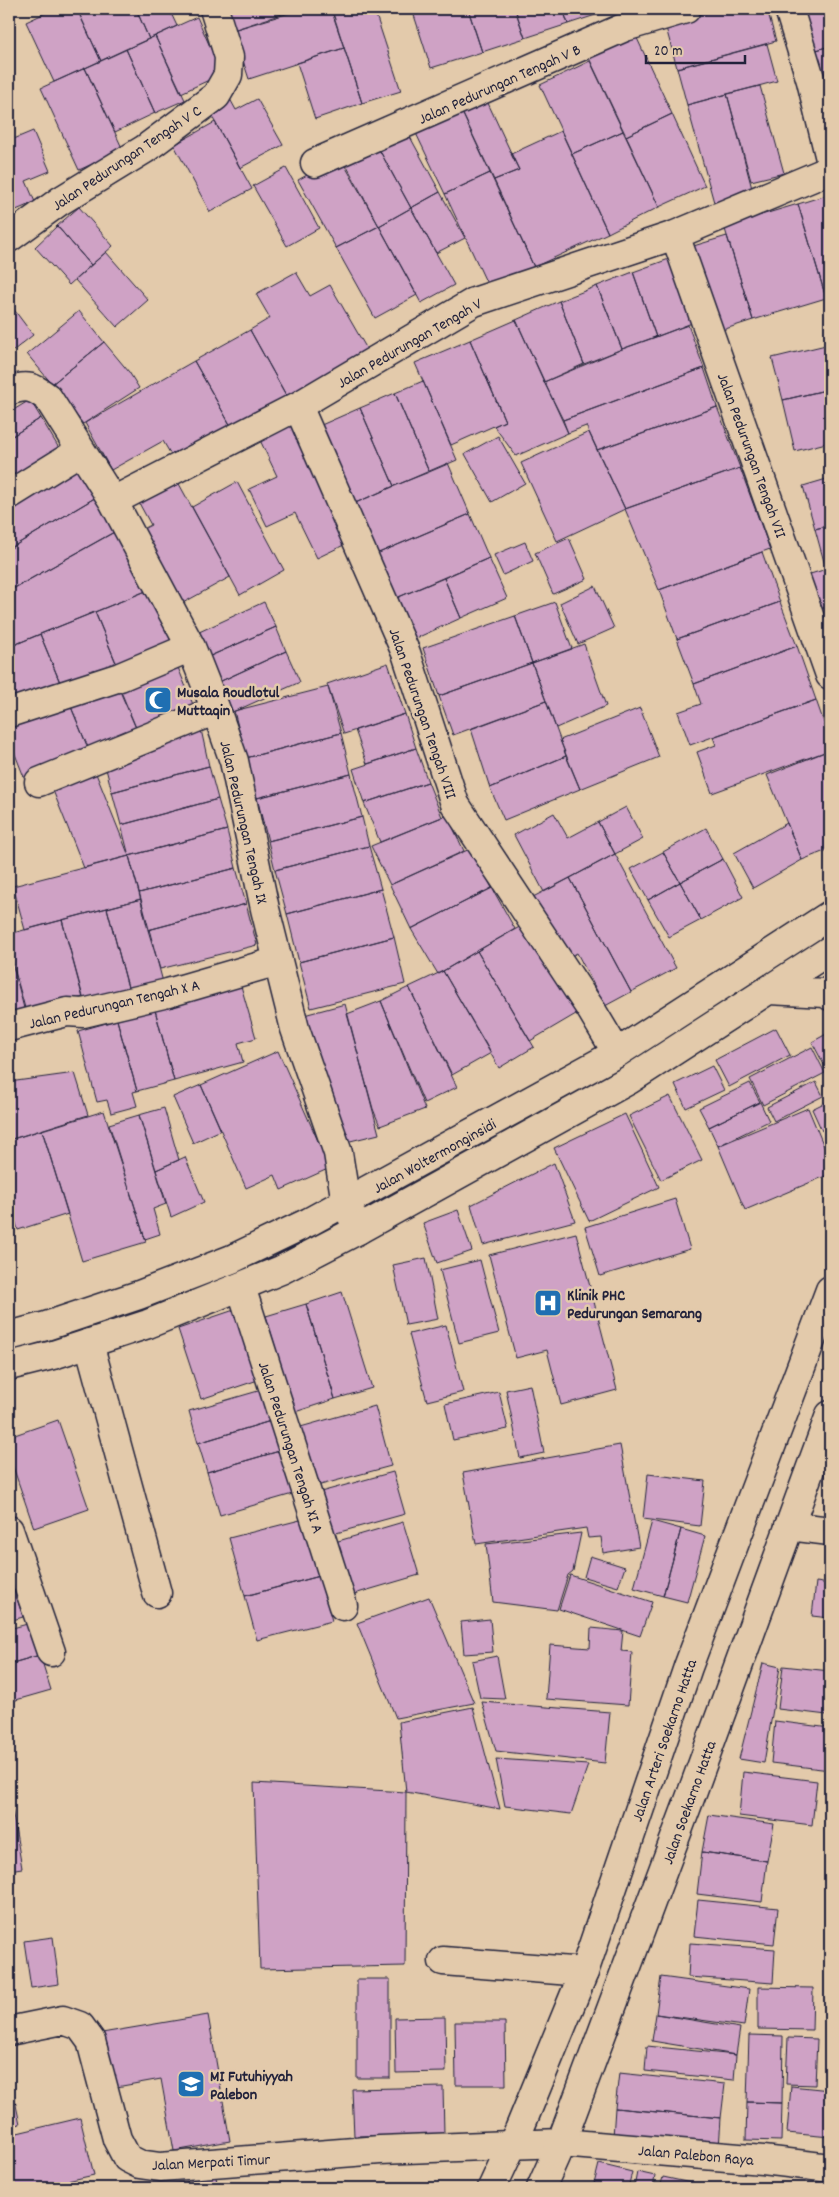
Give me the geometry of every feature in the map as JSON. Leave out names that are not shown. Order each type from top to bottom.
[{"type":"street","name":"Jalan Pedurungan Tengah V C","points":[[9,238],[60,201],[145,149],[216,96],[228,75],[229,57],[214,9]]},
{"type":"street","name":"Jalan Pedurungan Tengah V B","points":[[315,163],[625,27],[686,9]]},
{"type":"street","points":[[789,9],[811,81],[830,159]]},
{"type":"street","name":"Jalan Pedurungan Tengah V","points":[[113,501],[298,406],[474,302],[675,235],[830,170]]},
{"type":"street","name":"Jalan Pedurungan Tengah VII","points":[[675,235],[830,675]]},
{"type":"street","name":"Jalan Pedurungan Tengah IX","points":[[9,391],[19,387],[36,388],[48,398],[113,501],[191,647],[234,762],[295,1029],[338,1153],[346,1203],[358,1230]]},
{"type":"street","name":"Jalan Pedurungan Tengah VIII","points":[[298,406],[406,653],[456,804],[617,1053]]},
{"type":"street","points":[[9,495],[80,451]]},
{"type":"street","points":[[9,713],[120,677],[191,647]]},
{"type":"street","points":[[39,782],[216,710]]},
{"type":"street","name":"Jalan Woltermonginsidi","points":[[9,1336],[46,1326],[139,1295],[232,1259],[270,1242],[346,1203],[617,1053],[830,915]]},
{"type":"street","name":"Jalan Woltermonginsidi","points":[[9,1366],[148,1324],[241,1288],[281,1270],[358,1230],[630,1080],[830,950]]},
{"type":"street","name":"Jalan Pedurungan Tengah X A","points":[[9,1027],[67,1012],[83,1013],[168,993],[278,961]]},
{"type":"street","points":[[769,990],[825,993],[830,996]]},
{"type":"street","name":"Jalan Pedurungan Tengah XI A","points":[[241,1288],[343,1606]]},
{"type":"street","name":"Jalan Arteri Soekarno Hatta","points":[[492,2188],[584,1972],[688,1667],[830,1290]]},
{"type":"street","points":[[89,1343],[157,1593]]},
{"type":"street","name":"Jalan Soekarno Hatta","points":[[541,2188],[560,2143],[693,1790],[830,1414]]},
{"type":"street","points":[[788,1526],[830,1531]]},
{"type":"street","points":[[9,1530],[51,1652]]},
{"type":"street","points":[[443,1961],[584,1972]]},
{"type":"street","name":"Jalan Merpati Timur","points":[[9,2031],[63,2020],[80,2026],[91,2041],[117,2139],[126,2158],[139,2164],[160,2167],[380,2150],[560,2143]]},
{"type":"street","name":"Jalan Palebon Raya","points":[[560,2143],[830,2168]]},
{"type":"building","points":[[54,9],[77,9],[101,61],[54,82],[26,22]]},
{"type":"building","points":[[77,9],[136,9],[149,39],[101,61]]},
{"type":"building","points":[[136,9],[169,9],[177,26],[149,39]]},
{"type":"building","points":[[226,9],[284,9],[285,13],[233,30]]},
{"type":"building","points":[[303,9],[331,9],[344,48],[249,79],[233,30]]},
{"type":"building","points":[[374,9],[401,91],[362,103],[332,10]]},
{"type":"building","points":[[412,9],[468,9],[482,52],[431,68]]},
{"type":"building","points":[[468,9],[515,9],[525,38],[482,52]]},
{"type":"building","points":[[515,9],[563,9],[568,24],[525,38]]},
{"type":"building","points":[[563,9],[614,9],[568,24]]},
{"type":"building","points":[[721,9],[767,9],[776,41],[677,68],[665,24]]},
{"type":"building","points":[[802,9],[830,9],[830,46],[813,51]]},
{"type":"building","points":[[197,17],[222,74],[181,93],[155,36]]},
{"type":"building","points":[[155,36],[185,100],[155,113],[126,49]]},
{"type":"building","points":[[636,36],[672,114],[626,136],[589,58]]},
{"type":"building","points":[[767,44],[777,81],[687,105],[677,68]]},
{"type":"building","points":[[830,46],[830,107],[813,51]]},
{"type":"building","points":[[344,48],[362,103],[315,119],[297,63]]},
{"type":"building","points":[[126,49],[155,113],[115,132],[85,68]]},
{"type":"building","points":[[590,61],[623,131],[572,154],[540,85]]},
{"type":"building","points":[[85,68],[123,150],[79,170],[41,88]]},
{"type":"building","points":[[760,86],[784,173],[751,181],[727,94]]},
{"type":"building","points":[[727,94],[754,196],[715,206],[687,105]]},
{"type":"building","points":[[230,99],[236,110],[257,99],[283,145],[240,168],[209,111]]},
{"type":"building","points":[[487,101],[519,170],[494,180],[462,112]]},
{"type":"building","points":[[459,106],[490,173],[445,194],[413,127]]},
{"type":"building","points":[[672,114],[705,186],[659,207],[626,136]]},
{"type":"building","points":[[215,122],[252,189],[210,212],[174,145]]},
{"type":"building","points":[[33,131],[50,171],[26,181],[35,202],[9,213],[9,141]]},
{"type":"building","points":[[561,131],[608,233],[534,267],[494,180],[519,170],[511,154]]},
{"type":"building","points":[[623,131],[659,207],[608,233],[572,154]]},
{"type":"building","points":[[409,135],[440,192],[411,208],[380,151]]},
{"type":"building","points":[[376,144],[411,208],[379,226],[344,161]]},
{"type":"building","points":[[340,157],[379,226],[336,248],[298,180]]},
{"type":"building","points":[[286,168],[319,228],[287,246],[253,186]]},
{"type":"building","points":[[490,173],[534,267],[488,286],[445,194]]},
{"type":"building","points":[[440,192],[465,238],[436,253],[411,208]]},
{"type":"building","points":[[830,194],[830,297],[826,298],[798,204]]},
{"type":"building","points":[[798,204],[826,298],[753,320],[724,226]]},
{"type":"building","points":[[79,207],[113,246],[91,265],[57,226]]},
{"type":"building","points":[[411,208],[454,285],[421,303],[379,226]]},
{"type":"building","points":[[57,226],[91,265],[69,285],[35,247]]},
{"type":"building","points":[[379,226],[417,295],[375,318],[336,248]]},
{"type":"building","points":[[727,236],[753,320],[716,332],[690,247]]},
{"type":"building","points":[[106,252],[148,300],[117,327],[75,280]]},
{"type":"building","points":[[669,259],[692,323],[656,337],[633,272]]},
{"type":"building","points":[[296,272],[310,296],[330,285],[368,351],[287,397],[250,330],[270,318],[256,294]]},
{"type":"building","points":[[633,272],[656,337],[622,349],[597,286]]},
{"type":"building","points":[[597,286],[622,349],[584,364],[559,301]]},
{"type":"building","points":[[559,301],[584,364],[544,382],[516,320]]},
{"type":"building","points":[[9,303],[33,335],[9,354]]},
{"type":"building","points":[[79,311],[104,342],[52,384],[27,354]]},
{"type":"building","points":[[516,320],[568,433],[516,456],[494,426],[505,421],[470,340]]},
{"type":"building","points":[[688,325],[704,368],[563,420],[544,382],[622,349]]},
{"type":"building","points":[[250,330],[287,397],[232,428],[194,361]]},
{"type":"building","points":[[470,340],[505,421],[451,445],[415,363]]},
{"type":"building","points":[[104,342],[129,372],[139,388],[83,424],[52,384]]},
{"type":"building","points":[[830,344],[830,389],[783,400],[772,358]]},
{"type":"building","points":[[194,361],[232,428],[174,460],[163,441],[111,470],[85,423]]},
{"type":"building","points":[[704,368],[717,407],[597,450],[586,426],[568,433],[563,420]]},
{"type":"building","points":[[423,381],[457,460],[429,472],[395,393]]},
{"type":"building","points":[[830,389],[830,442],[795,451],[783,400]]},
{"type":"building","points":[[395,393],[429,472],[394,486],[360,408]]},
{"type":"building","points":[[9,398],[15,409],[30,400],[41,418],[9,438]]},
{"type":"building","points":[[717,407],[740,468],[625,509],[597,450]]},
{"type":"building","points":[[360,408],[394,486],[353,504],[319,426]]},
{"type":"building","points":[[41,418],[63,455],[9,486],[9,438]]},
{"type":"building","points":[[292,422],[350,542],[317,558],[295,513],[267,526],[249,489],[277,476],[259,438]]},
{"type":"building","points":[[589,432],[625,509],[557,541],[521,463]]},
{"type":"building","points":[[498,436],[525,483],[492,502],[465,454]]},
{"type":"building","points":[[79,463],[98,496],[9,549],[9,504]]},
{"type":"building","points":[[448,463],[470,514],[374,555],[353,504]]},
{"type":"building","points":[[740,468],[770,549],[659,590],[625,509]]},
{"type":"building","points":[[830,478],[830,525],[815,529],[803,486]]},
{"type":"building","points":[[178,482],[230,577],[181,604],[141,530],[151,525],[139,503]]},
{"type":"building","points":[[237,482],[284,570],[240,595],[192,507]]},
{"type":"building","points":[[98,496],[118,530],[9,591],[9,549]]},
{"type":"building","points":[[470,514],[489,558],[394,599],[374,555]]},
{"type":"building","points":[[830,525],[830,568],[826,569],[815,529]]},
{"type":"building","points":[[114,532],[146,591],[9,647],[9,591]]},
{"type":"building","points":[[569,538],[587,579],[553,594],[535,553]]},
{"type":"building","points":[[525,542],[533,561],[503,575],[494,555]]},
{"type":"building","points":[[762,552],[780,602],[677,639],[659,590]]},
{"type":"building","points":[[489,558],[507,598],[461,618],[444,578]]},
{"type":"building","points":[[830,568],[830,606],[817,610],[807,575]]},
{"type":"building","points":[[444,578],[461,618],[412,640],[394,599]]},
{"type":"building","points":[[595,586],[614,628],[578,644],[560,603]]},
{"type":"building","points":[[151,589],[175,648],[119,670],[95,612]]},
{"type":"building","points":[[264,602],[276,627],[208,657],[197,633]]},
{"type":"building","points":[[555,602],[572,649],[532,663],[515,616]]},
{"type":"building","points":[[780,602],[797,646],[694,684],[677,639]]},
{"type":"building","points":[[830,606],[830,660],[817,610]]},
{"type":"building","points":[[95,612],[119,670],[64,692],[40,634]]},
{"type":"building","points":[[515,616],[532,663],[439,696],[423,648]]},
{"type":"building","points":[[276,627],[286,651],[219,682],[208,657]]},
{"type":"building","points":[[40,634],[61,685],[9,706],[9,647]]},
{"type":"building","points":[[584,644],[606,706],[556,728],[532,663]]},
{"type":"building","points":[[797,646],[816,700],[690,745],[678,712],[701,704],[694,684]]},
{"type":"building","points":[[286,651],[300,682],[233,712],[219,682]]},
{"type":"building","points":[[388,663],[405,714],[344,734],[327,684]]},
{"type":"building","points":[[532,663],[546,701],[453,735],[439,696]]},
{"type":"building","name":"Musala Roudlotul Muttaqin","points":[[177,665],[196,712],[139,735],[119,689]]},
{"type":"building","points":[[117,682],[139,735],[91,755],[69,702]]},
{"type":"building","points":[[328,687],[341,733],[246,758],[234,711]]},
{"type":"building","points":[[816,700],[830,740],[830,750],[712,793],[697,752],[716,745],[713,737]]},
{"type":"building","points":[[546,701],[566,756],[490,788],[471,729]]},
{"type":"building","points":[[69,702],[91,755],[26,782],[9,739],[9,727]]},
{"type":"building","points":[[640,708],[659,757],[580,789],[560,740]]},
{"type":"building","points":[[405,714],[416,748],[367,764],[355,730]]},
{"type":"building","points":[[200,725],[209,766],[112,792],[104,761]]},
{"type":"building","points":[[341,733],[351,774],[257,798],[246,758]]},
{"type":"building","points":[[416,748],[428,782],[364,803],[353,769]]},
{"type":"building","points":[[830,750],[830,849],[802,860],[767,775]]},
{"type":"building","points":[[566,756],[580,789],[504,820],[490,788]]},
{"type":"building","points":[[209,766],[218,799],[121,825],[112,792]]},
{"type":"building","points":[[95,771],[129,856],[84,868],[52,788]]},
{"type":"building","points":[[351,774],[362,817],[268,841],[257,798]]},
{"type":"building","points":[[428,782],[442,817],[380,842],[364,803]]},
{"type":"building","points":[[218,799],[227,830],[129,856],[121,825]]},
{"type":"building","points":[[626,807],[643,839],[615,854],[598,822]]},
{"type":"building","points":[[554,813],[568,838],[598,822],[615,854],[544,892],[514,835]]},
{"type":"building","points":[[447,815],[464,851],[390,885],[371,846]]},
{"type":"building","points":[[362,817],[369,846],[275,870],[268,841]]},
{"type":"building","points":[[787,823],[802,860],[753,888],[734,853]]},
{"type":"building","points":[[706,828],[723,859],[680,882],[663,852]]},
{"type":"building","points":[[227,830],[236,868],[139,893],[129,856]]},
{"type":"building","points":[[369,846],[381,889],[287,914],[275,870]]},
{"type":"building","points":[[472,848],[492,888],[411,929],[390,885]]},
{"type":"building","points":[[663,852],[680,882],[648,900],[631,869]]},
{"type":"building","points":[[615,854],[676,968],[631,992],[570,878]]},
{"type":"building","points":[[129,856],[141,899],[25,930],[13,886]]},
{"type":"building","points":[[723,859],[743,897],[701,920],[680,882]]},
{"type":"building","points":[[236,868],[246,904],[148,930],[139,893]]},
{"type":"building","points":[[570,878],[631,992],[605,1006],[577,953],[566,959],[533,897]]},
{"type":"building","points":[[680,882],[701,920],[669,937],[648,900]]},
{"type":"building","points":[[492,888],[515,929],[438,974],[411,929]]},
{"type":"building","points":[[381,889],[394,937],[299,962],[287,914]]},
{"type":"building","points":[[141,899],[164,986],[130,995],[107,908]]},
{"type":"building","points":[[246,904],[257,945],[160,969],[148,930]]},
{"type":"building","points":[[107,908],[130,995],[85,1006],[62,920]]},
{"type":"building","points":[[62,920],[83,997],[25,1012],[9,950],[9,934]]},
{"type":"building","points":[[523,925],[581,1011],[530,1041],[477,951]]},
{"type":"building","points":[[394,937],[405,984],[311,1008],[299,962]]},
{"type":"building","points":[[9,950],[25,1008],[9,1015]]},
{"type":"building","points":[[477,951],[534,1047],[499,1068],[443,971]]},
{"type":"building","points":[[443,971],[491,1053],[452,1075],[409,987]]},
{"type":"building","points":[[241,986],[256,1038],[238,1043],[243,1062],[174,1081],[155,1010]]},
{"type":"building","points":[[409,987],[457,1087],[424,1103],[381,1001]]},
{"type":"building","points":[[381,1001],[425,1109],[380,1126],[373,1109],[347,1014]]},
{"type":"building","points":[[345,1004],[379,1134],[338,1144],[304,1015]]},
{"type":"building","points":[[155,1010],[174,1081],[137,1091],[117,1020]]},
{"type":"building","points":[[117,1020],[137,1091],[133,1092],[137,1106],[111,1113],[107,1100],[97,1102],[78,1031]]},
{"type":"building","points":[[776,1028],[790,1055],[729,1087],[715,1060]]},
{"type":"building","points":[[830,1032],[830,1076],[812,1042]]},
{"type":"building","points":[[812,1047],[825,1073],[763,1105],[750,1079]]},
{"type":"building","points":[[278,1051],[330,1168],[281,1190],[275,1175],[246,1188],[201,1085]]},
{"type":"building","points":[[712,1066],[724,1090],[686,1108],[675,1084]]},
{"type":"building","points":[[75,1073],[88,1115],[9,1140],[9,1082]]},
{"type":"building","points":[[816,1082],[823,1096],[774,1121],[767,1107]]},
{"type":"building","points":[[750,1083],[760,1102],[709,1127],[699,1108]]},
{"type":"building","points":[[201,1085],[221,1130],[193,1143],[173,1097]]},
{"type":"building","points":[[670,1096],[702,1160],[661,1180],[629,1116]]},
{"type":"building","points":[[830,1100],[830,1127],[822,1131],[812,1109]]},
{"type":"building","points":[[760,1102],[769,1121],[718,1146],[709,1127]]},
{"type":"building","points":[[164,1108],[179,1160],[156,1170],[139,1115]]},
{"type":"building","points":[[808,1108],[830,1161],[830,1174],[745,1210],[718,1146]]},
{"type":"building","points":[[104,1111],[146,1242],[82,1261],[42,1130]]},
{"type":"building","points":[[625,1114],[659,1187],[589,1221],[554,1148]]},
{"type":"building","points":[[139,1115],[166,1204],[153,1209],[160,1234],[145,1239],[109,1124]]},
{"type":"building","points":[[42,1130],[68,1214],[18,1230],[9,1200],[9,1140]]},
{"type":"building","points":[[185,1157],[204,1202],[171,1217],[156,1170]]},
{"type":"building","points":[[554,1163],[575,1221],[483,1245],[471,1205]]},
{"type":"building","points":[[675,1199],[690,1249],[600,1276],[585,1227]]},
{"type":"building","points":[[458,1210],[472,1251],[437,1263],[423,1223]]},
{"type":"building","name":"Klinik PHC Pedurungan Semarang","points":[[576,1233],[617,1390],[561,1405],[547,1350],[516,1358],[489,1255]]},
{"type":"building","points":[[426,1258],[438,1319],[406,1325],[393,1265]]},
{"type":"building","points":[[480,1260],[499,1333],[459,1343],[440,1270]]},
{"type":"building","points":[[342,1292],[372,1388],[335,1399],[306,1304]]},
{"type":"building","points":[[306,1304],[335,1399],[295,1412],[266,1316]]},
{"type":"building","points":[[240,1308],[264,1378],[201,1399],[178,1329]]},
{"type":"building","points":[[446,1325],[463,1392],[427,1401],[409,1334]]},
{"type":"building","points":[[530,1385],[544,1453],[520,1458],[506,1390]]},
{"type":"building","points":[[265,1389],[274,1420],[198,1443],[189,1411]]},
{"type":"building","points":[[499,1392],[508,1429],[453,1440],[445,1404]]},
{"type":"building","points":[[375,1406],[391,1466],[313,1487],[297,1428]]},
{"type":"building","points":[[58,1420],[89,1509],[34,1528],[9,1455],[9,1437]]},
{"type":"building","points":[[274,1420],[283,1450],[207,1472],[198,1443]]},
{"type":"building","points":[[620,1445],[639,1547],[603,1553],[601,1537],[588,1538],[586,1528],[476,1544],[463,1473]]},
{"type":"building","points":[[283,1450],[296,1493],[220,1515],[207,1472]]},
{"type":"building","points":[[393,1472],[405,1514],[329,1535],[317,1493]]},
{"type":"building","points":[[648,1474],[705,1481],[700,1526],[643,1519]]},
{"type":"building","points":[[304,1519],[320,1576],[245,1596],[229,1538]]},
{"type":"building","points":[[652,1521],[681,1529],[663,1596],[634,1588]]},
{"type":"building","points":[[403,1522],[419,1575],[344,1597],[328,1544]]},
{"type":"building","points":[[681,1529],[705,1536],[687,1602],[663,1596]]},
{"type":"building","points":[[581,1533],[573,1571],[568,1575],[557,1610],[493,1602],[486,1544]]},
{"type":"building","points":[[590,1556],[625,1567],[618,1587],[584,1577]]},
{"type":"building","points":[[570,1575],[652,1602],[640,1636],[559,1609]]},
{"type":"building","points":[[320,1576],[332,1621],[257,1640],[245,1596]]},
{"type":"building","points":[[11,1580],[23,1617],[9,1621],[9,1581]]},
{"type":"building","points":[[816,1582],[830,1584],[830,1618],[812,1616]]},
{"type":"building","points":[[429,1597],[474,1703],[396,1718],[357,1623]]},
{"type":"building","points":[[490,1619],[493,1652],[464,1654],[461,1622]]},
{"type":"building","points":[[31,1623],[40,1655],[9,1664],[9,1629]]},
{"type":"building","points":[[591,1628],[623,1631],[621,1651],[632,1652],[628,1705],[546,1699],[550,1645],[590,1648]]},
{"type":"building","points":[[40,1655],[51,1690],[9,1702],[9,1664]]},
{"type":"building","points":[[497,1656],[505,1699],[480,1698],[472,1661]]},
{"type":"building","points":[[763,1663],[780,1667],[764,1763],[739,1759]]},
{"type":"building","points":[[783,1666],[830,1671],[827,1715],[778,1709]]},
{"type":"building","points":[[482,1702],[610,1712],[605,1763],[496,1751]]},
{"type":"building","points":[[473,1707],[500,1809],[406,1792],[399,1722]]},
{"type":"building","points":[[775,1721],[830,1728],[830,1770],[771,1763]]},
{"type":"building","points":[[496,1759],[588,1765],[571,1814],[505,1806]]},
{"type":"building","points":[[743,1772],[817,1781],[812,1825],[739,1816]]},
{"type":"building","points":[[254,1783],[406,1792],[405,1966],[260,1969]]},
{"type":"building","points":[[11,1803],[22,1868],[9,1870],[9,1804]]},
{"type":"building","points":[[709,1815],[774,1824],[767,1861],[702,1852]]},
{"type":"building","points":[[702,1852],[767,1861],[762,1902],[697,1894]]},
{"type":"building","points":[[698,1900],[778,1908],[774,1944],[694,1936]]},
{"type":"building","points":[[53,1937],[59,1984],[31,1988],[24,1941]]},
{"type":"building","points":[[690,1943],[775,1949],[773,1983],[688,1977]]},
{"type":"building","points":[[661,1977],[749,1989],[744,2026],[656,2014]]},
{"type":"building","points":[[357,1979],[390,1979],[390,2078],[357,2078]]},
{"type":"building","points":[[758,1987],[813,1988],[812,2030],[758,2029]]},
{"type":"building","points":[[656,2014],[740,2028],[736,2055],[652,2041]]},
{"type":"building","name":"MI Futuhiyyah Palebon","points":[[208,2015],[230,2141],[174,2151],[161,2079],[111,2088],[102,2033]]},
{"type":"building","points":[[445,2017],[446,2072],[396,2073],[395,2018]]},
{"type":"building","points":[[455,2022],[505,2022],[506,2085],[456,2085]]},
{"type":"building","points":[[749,2035],[783,2036],[782,2103],[747,2102]]},
{"type":"building","points":[[788,2038],[817,2039],[815,2085],[786,2084]]},
{"type":"building","points":[[647,2046],[736,2055],[734,2080],[645,2071]]},
{"type":"building","points":[[9,2072],[20,2124],[9,2127]]},
{"type":"building","points":[[619,2073],[725,2084],[721,2118],[615,2108]]},
{"type":"building","points":[[791,2086],[830,2090],[830,2137],[787,2133]]},
{"type":"building","points":[[443,2087],[444,2135],[354,2136],[352,2089]]},
{"type":"building","points":[[747,2102],[782,2103],[781,2141],[746,2140]]},
{"type":"building","points":[[615,2108],[721,2118],[719,2148],[613,2137]]},
{"type":"building","points":[[80,2118],[94,2175],[36,2188],[15,2188],[9,2165],[9,2135]]},
{"type":"building","points":[[599,2164],[632,2172],[628,2188],[593,2188]]},
{"type":"building","points":[[637,2172],[655,2176],[653,2188],[634,2188]]},
{"type":"building","points":[[216,2177],[218,2188],[146,2188]]},
{"type":"building","points":[[663,2177],[691,2183],[690,2188],[660,2188]]},
{"type":"building","points":[[740,2182],[763,2183],[763,2188],[740,2188]]},
{"type":"building","points":[[691,2183],[733,2184],[733,2188],[691,2188]]},
{"type":"place","name":"Musala Roudlotul Muttaqin","points":[[158,700]]},
{"type":"place","name":"Klinik PHC Pedurungan Semarang","points":[[548,1303]]},
{"type":"place","name":"MI Futuhiyyah Palebon","points":[[191,2084]]}]
